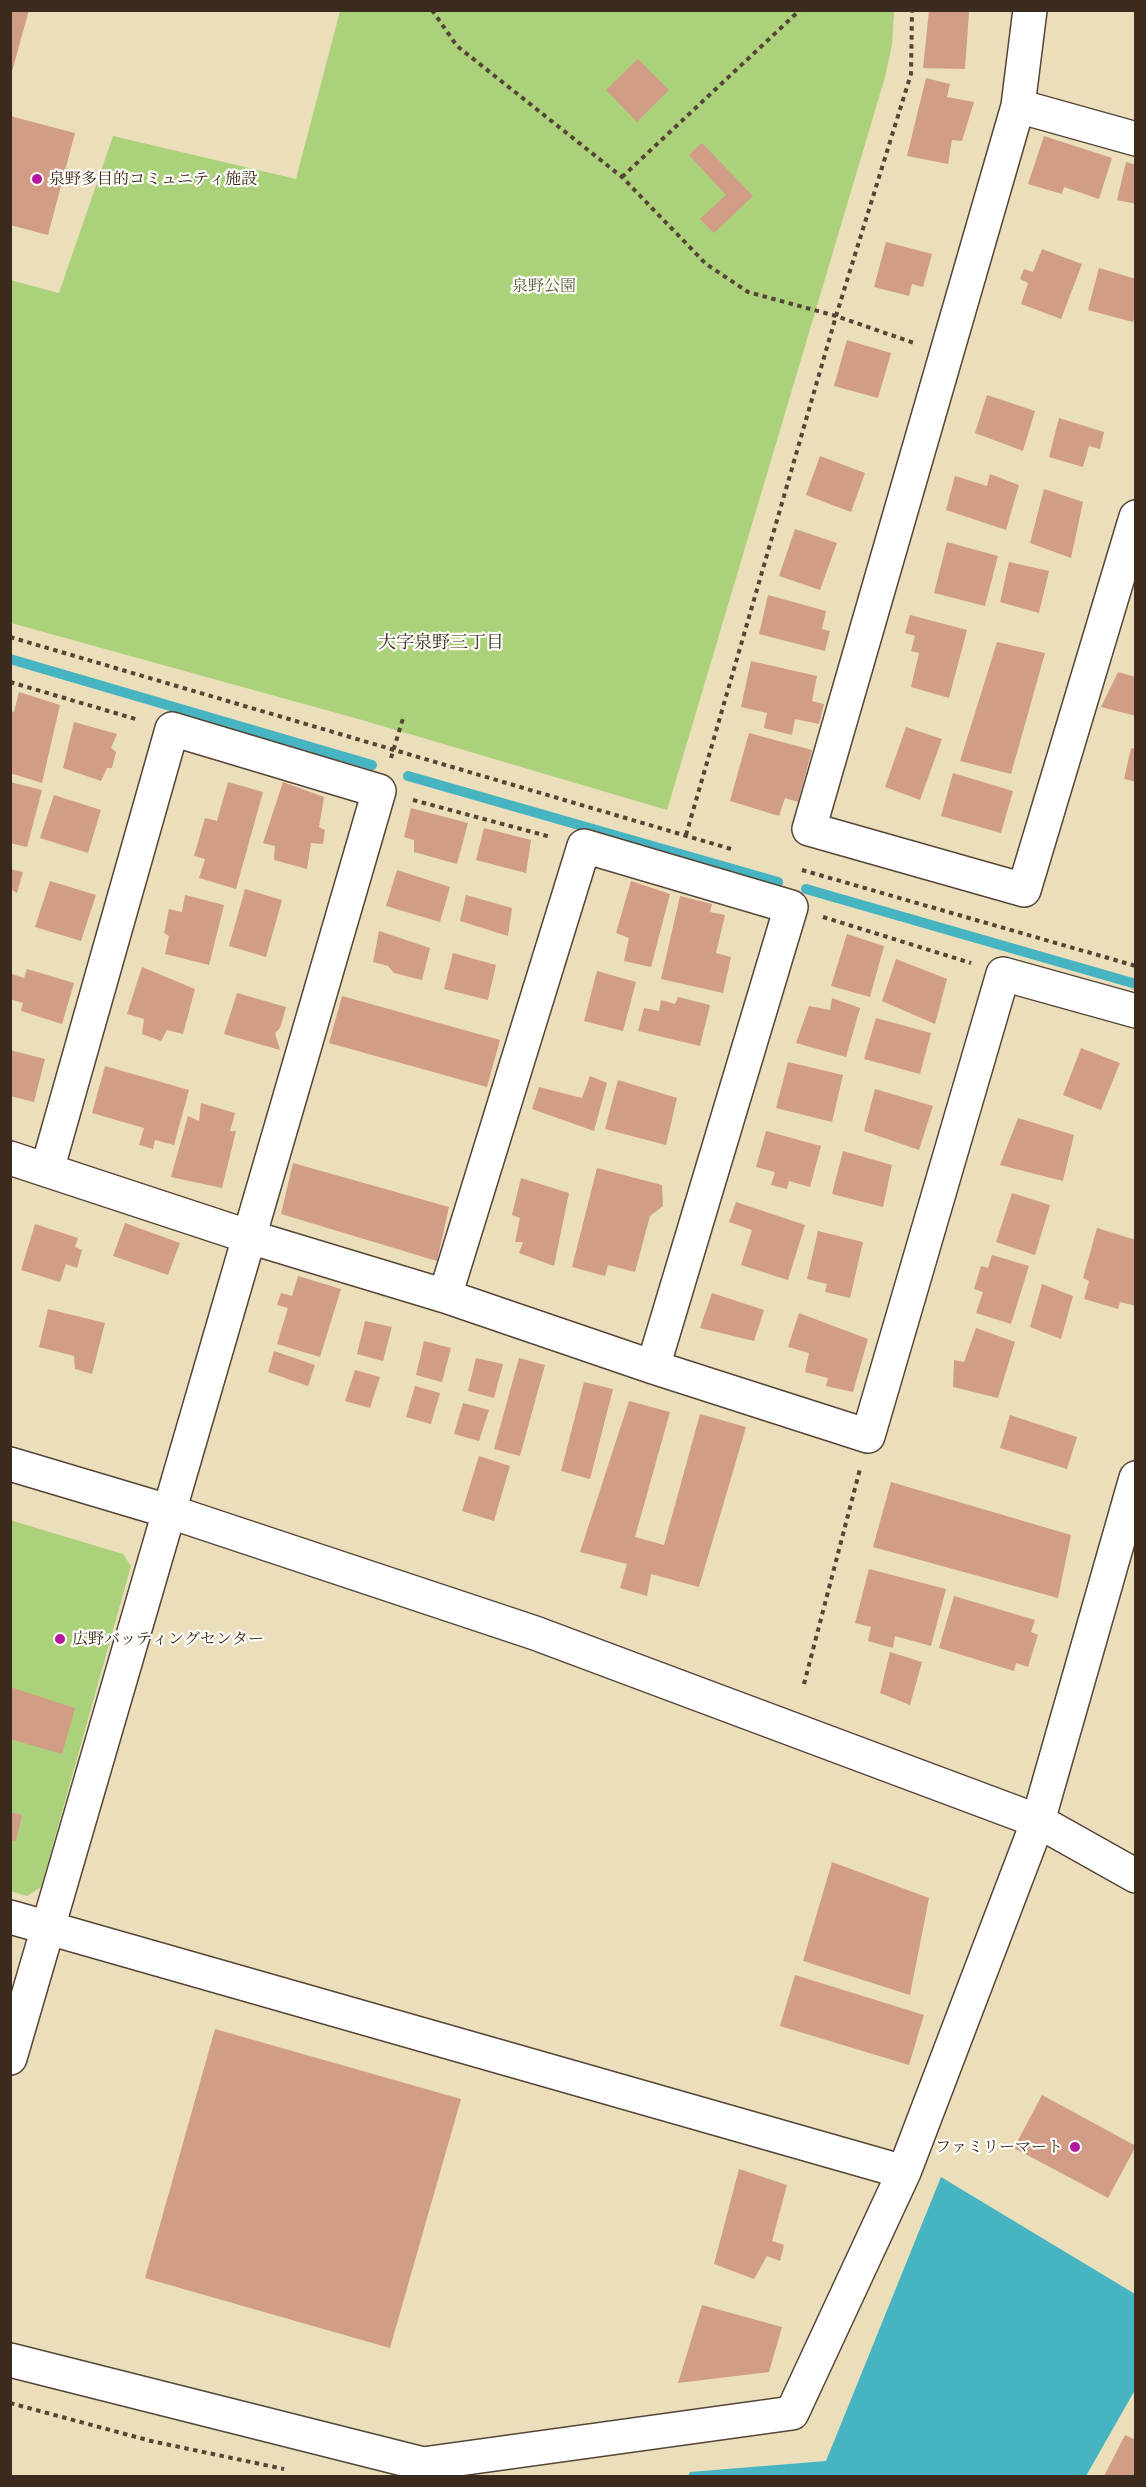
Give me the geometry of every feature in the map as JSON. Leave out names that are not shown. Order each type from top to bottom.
[{"type":"street","points":[[1030,10],[1018,106],[809,829],[1024,890],[1136,517]]},
{"type":"street","points":[[1018,106],[1136,139]]},
{"type":"street","points":[[10,2058],[171,1512],[379,791],[172,729],[47,1170]]},
{"type":"street","points":[[445,1296],[584,846],[791,907],[653,1367]]},
{"type":"street","points":[[10,1158],[250,1237],[445,1296],[653,1367],[868,1436],[1003,974],[1136,1011]]},
{"type":"street","points":[[10,1464],[171,1512],[535,1633],[1038,1821],[1136,1876]]},
{"type":"street","points":[[10,2360],[423,2464],[792,2413],[904,2172],[1038,1821],[1136,1478]]},
{"type":"street","points":[[10,1917],[904,2172]]},
{"type":"path","points":[[432,10],[457,46],[622,177],[706,264],[748,292],[836,316],[946,355]]},
{"type":"path","points":[[622,177],[800,10]]},
{"type":"path","points":[[686,835],[836,316],[911,74],[912,10]]},
{"type":"path","points":[[10,637],[742,852]]},
{"type":"path","points":[[10,682],[172,729]]},
{"type":"path","points":[[404,715],[379,791],[584,846]]},
{"type":"path","points":[[1003,974],[791,907],[798,869],[1136,966]]},
{"type":"path","points":[[804,1684],[868,1436]]},
{"type":"path","points":[[10,2403],[151,2441],[286,2469]]},
{"type":"green space","name":"泉野公園","points":[[340,11],[894,11],[892,45],[885,77],[667,810],[362,720],[11,623],[10,280],[59,293],[113,136],[296,179]]},
{"type":"green space","name":"広野バッティングセンター","points":[[10,1520],[123,1554],[131,1566],[41,1887],[27,1896],[10,1891]]},
{"type":"water","points":[[941,2177],[1135,2294],[1135,2390],[1086,2476],[688,2476],[690,2472],[826,2461]]},
{"type":"building","points":[[10,10],[29,10],[11,75],[10,75]]},
{"type":"building","points":[[929,10],[969,12],[965,69],[923,68]]},
{"type":"building","points":[[638,59],[669,90],[637,122],[606,90]]},
{"type":"building","points":[[926,78],[950,84],[947,97],[974,102],[962,141],[952,140],[948,164],[907,156]]},
{"type":"building","name":"泉野多目的コミュニティ施設","points":[[10,116],[75,133],[48,235],[10,225]]},
{"type":"building","points":[[1044,136],[1112,158],[1099,199],[1064,187],[1062,194],[1028,184]]},
{"type":"building","points":[[702,143],[753,196],[714,233],[700,219],[726,195],[689,155]]},
{"type":"building","points":[[1126,162],[1136,165],[1136,204],[1117,200]]},
{"type":"building","points":[[886,242],[932,254],[923,287],[912,284],[909,296],[874,287]]},
{"type":"building","points":[[1042,249],[1082,264],[1061,319],[1021,304],[1028,283],[1020,279],[1024,269],[1033,272]]},
{"type":"building","points":[[1099,268],[1136,279],[1136,310],[1133,322],[1088,310]]},
{"type":"building","points":[[847,340],[891,353],[878,398],[834,386]]},
{"type":"building","points":[[987,395],[1035,411],[1023,451],[975,433]]},
{"type":"building","points":[[1059,418],[1104,432],[1100,449],[1089,446],[1083,467],[1049,457]]},
{"type":"building","points":[[820,456],[865,473],[851,512],[806,495]]},
{"type":"building","points":[[990,474],[1019,485],[1006,530],[946,510],[955,476],[987,486]]},
{"type":"building","points":[[1044,489],[1083,502],[1071,558],[1030,543]]},
{"type":"building","points":[[795,529],[837,543],[820,590],[779,576]]},
{"type":"building","points":[[947,542],[998,556],[985,606],[934,593]]},
{"type":"building","points":[[1009,562],[1049,571],[1039,613],[1000,602]]},
{"type":"building","points":[[768,595],[826,611],[822,629],[830,631],[825,651],[759,634]]},
{"type":"building","points":[[910,615],[967,630],[949,698],[911,687],[919,653],[911,651],[915,636],[905,633]]},
{"type":"building","points":[[997,642],[1045,653],[1011,774],[960,761]]},
{"type":"building","points":[[751,661],[817,676],[812,701],[824,704],[819,724],[795,719],[792,735],[764,728],[767,713],[741,707]]},
{"type":"building","points":[[1118,672],[1136,677],[1136,716],[1101,707]]},
{"type":"building","points":[[19,692],[60,705],[42,783],[10,773],[10,711],[14,712]]},
{"type":"building","points":[[74,722],[117,734],[111,748],[116,752],[112,768],[107,768],[101,781],[63,768]]},
{"type":"building","points":[[906,727],[942,739],[920,800],[885,787]]},
{"type":"building","points":[[749,733],[812,750],[798,802],[785,798],[779,816],[730,801]]},
{"type":"building","points":[[1131,748],[1136,749],[1136,782],[1124,779]]},
{"type":"building","points":[[953,773],[1013,791],[1001,833],[941,816]]},
{"type":"building","points":[[10,782],[42,790],[27,847],[10,843]]},
{"type":"building","points":[[228,782],[263,792],[236,889],[199,878],[205,859],[194,856],[205,818],[217,821]]},
{"type":"building","points":[[283,782],[324,797],[319,827],[325,830],[323,844],[311,843],[307,869],[274,860],[275,846],[263,843]]},
{"type":"building","points":[[54,795],[101,810],[88,853],[40,838]]},
{"type":"building","points":[[411,808],[468,823],[457,864],[414,852],[414,840],[404,837]]},
{"type":"building","points":[[484,828],[531,840],[526,873],[476,860]]},
{"type":"building","points":[[10,869],[23,872],[17,893],[10,889]]},
{"type":"building","points":[[397,870],[450,887],[440,922],[386,906]]},
{"type":"building","points":[[50,881],[96,895],[81,941],[35,927]]},
{"type":"building","points":[[631,881],[670,894],[651,967],[624,961],[629,938],[616,933]]},
{"type":"building","points":[[245,889],[282,900],[266,957],[229,946]]},
{"type":"building","points":[[185,895],[224,905],[209,965],[165,954],[169,936],[164,933],[169,909],[182,912]]},
{"type":"building","points":[[466,895],[512,908],[508,936],[460,921]]},
{"type":"building","points":[[680,896],[712,904],[710,912],[725,915],[716,953],[731,957],[723,993],[661,979]]},
{"type":"building","points":[[379,931],[430,948],[422,980],[394,973],[388,966],[373,962]]},
{"type":"building","points":[[847,934],[884,946],[870,997],[831,986]]},
{"type":"building","points":[[453,953],[496,965],[488,1000],[444,989]]},
{"type":"building","points":[[896,959],[947,979],[935,1024],[882,1001]]},
{"type":"building","points":[[142,967],[195,989],[183,1034],[167,1030],[161,1041],[142,1034],[144,1019],[127,1014]]},
{"type":"building","points":[[27,969],[74,983],[62,1024],[21,1011],[23,1003],[10,999],[12,974],[24,978]]},
{"type":"building","points":[[597,971],[636,982],[623,1031],[584,1021]]},
{"type":"building","points":[[237,993],[286,1007],[280,1028],[275,1033],[280,1050],[224,1034]]},
{"type":"building","points":[[342,996],[500,1040],[487,1087],[329,1043]]},
{"type":"building","points":[[678,997],[710,1005],[700,1046],[638,1031],[644,1008],[659,1011],[661,1000],[675,1004]]},
{"type":"building","points":[[832,998],[860,1008],[846,1057],[796,1043],[809,1006],[830,1010]]},
{"type":"building","points":[[876,1018],[931,1033],[920,1074],[864,1059]]},
{"type":"building","points":[[1081,1048],[1120,1063],[1101,1110],[1063,1095]]},
{"type":"building","points":[[10,1050],[45,1059],[34,1102],[10,1096]]},
{"type":"building","points":[[788,1062],[843,1075],[832,1122],[776,1108]]},
{"type":"building","points":[[105,1066],[189,1090],[174,1145],[155,1140],[153,1149],[139,1145],[144,1128],[92,1113]]},
{"type":"building","points":[[590,1076],[607,1083],[594,1131],[532,1109],[539,1087],[582,1098]]},
{"type":"building","points":[[618,1080],[677,1098],[666,1145],[605,1129]]},
{"type":"building","points":[[875,1089],[933,1106],[919,1150],[864,1131]]},
{"type":"building","points":[[201,1103],[235,1113],[230,1131],[236,1131],[222,1188],[171,1177],[188,1116],[199,1121]]},
{"type":"building","points":[[1018,1118],[1074,1135],[1063,1181],[1000,1165]]},
{"type":"building","points":[[766,1131],[821,1146],[810,1187],[789,1181],[787,1189],[771,1185],[775,1172],[756,1167]]},
{"type":"building","points":[[843,1151],[892,1165],[883,1207],[832,1194]]},
{"type":"building","points":[[293,1163],[449,1207],[437,1261],[281,1214]]},
{"type":"building","points":[[597,1168],[662,1185],[663,1206],[650,1216],[635,1272],[608,1265],[605,1276],[572,1267]]},
{"type":"building","points":[[521,1178],[569,1193],[554,1266],[519,1253],[523,1242],[515,1242],[520,1218],[512,1215]]},
{"type":"building","points":[[1012,1193],[1050,1205],[1035,1255],[996,1242]]},
{"type":"building","points":[[736,1202],[805,1225],[788,1280],[741,1265],[752,1230],[729,1222]]},
{"type":"building","points":[[125,1223],[180,1243],[168,1275],[113,1256]]},
{"type":"building","points":[[35,1224],[78,1238],[75,1247],[82,1250],[77,1268],[66,1264],[60,1282],[21,1270]]},
{"type":"building","points":[[1097,1228],[1136,1240],[1136,1306],[1120,1302],[1118,1309],[1084,1299],[1089,1281],[1083,1278]]},
{"type":"building","points":[[818,1231],[863,1242],[850,1298],[825,1292],[827,1284],[807,1279]]},
{"type":"building","points":[[992,1255],[1029,1266],[1011,1324],[976,1313],[983,1292],[974,1289],[981,1266],[988,1268]]},
{"type":"building","points":[[298,1276],[341,1289],[320,1357],[277,1344],[288,1308],[277,1305],[281,1293],[292,1296]]},
{"type":"building","points":[[1042,1284],[1073,1296],[1061,1339],[1030,1327]]},
{"type":"building","points":[[712,1293],[764,1310],[754,1341],[700,1328]]},
{"type":"building","points":[[48,1309],[105,1323],[92,1374],[75,1369],[74,1356],[39,1347]]},
{"type":"building","points":[[799,1313],[868,1339],[853,1392],[826,1386],[828,1378],[805,1372],[809,1353],[788,1347]]},
{"type":"building","points":[[365,1321],[392,1327],[383,1361],[357,1354]]},
{"type":"building","points":[[976,1328],[1015,1342],[998,1398],[953,1387],[954,1360],[964,1362]]},
{"type":"building","points":[[424,1341],[451,1348],[442,1382],[416,1375]]},
{"type":"building","points":[[274,1351],[315,1365],[308,1386],[268,1372]]},
{"type":"building","points":[[476,1358],[503,1364],[494,1398],[468,1391]]},
{"type":"building","points":[[519,1358],[545,1365],[520,1456],[494,1449]]},
{"type":"building","points":[[355,1370],[380,1377],[370,1408],[345,1401]]},
{"type":"building","points":[[584,1382],[613,1389],[590,1479],[561,1471]]},
{"type":"building","points":[[415,1386],[440,1393],[431,1424],[406,1417]]},
{"type":"building","points":[[629,1401],[670,1412],[635,1537],[664,1545],[700,1414],[746,1427],[699,1587],[651,1574],[647,1596],[620,1588],[627,1564],[580,1552]]},
{"type":"building","points":[[463,1403],[489,1410],[479,1441],[454,1434]]},
{"type":"building","points":[[1010,1415],[1077,1437],[1067,1469],[1000,1448]]},
{"type":"building","points":[[479,1456],[510,1466],[494,1521],[462,1511]]},
{"type":"building","points":[[891,1482],[1071,1535],[1058,1598],[873,1547]]},
{"type":"building","points":[[869,1569],[946,1589],[931,1646],[895,1636],[893,1648],[868,1641],[871,1627],[855,1623]]},
{"type":"building","points":[[954,1596],[1035,1620],[1031,1632],[1038,1635],[1028,1667],[1016,1663],[1014,1671],[939,1648]]},
{"type":"building","points":[[890,1652],[922,1662],[910,1705],[880,1693]]},
{"type":"building","points":[[10,1687],[75,1708],[62,1754],[10,1739]]},
{"type":"building","points":[[10,1812],[22,1815],[16,1841],[10,1840]]},
{"type":"building","points":[[832,1862],[929,1898],[910,1995],[803,1961]]},
{"type":"building","points":[[795,1975],[924,2015],[909,2065],[780,2026]]},
{"type":"building","points":[[215,2029],[461,2099],[390,2348],[145,2278]]},
{"type":"building","name":"ファミリーマート","points":[[1042,2095],[1136,2146],[1108,2198],[1014,2148]]},
{"type":"building","points":[[739,2169],[787,2185],[772,2241],[784,2245],[780,2261],[767,2256],[754,2279],[714,2264]]},
{"type":"building","points":[[702,2305],[782,2327],[769,2372],[678,2383]]},
{"type":"building","points":[[1125,2435],[1136,2440],[1136,2476],[1104,2476]]},
{"type":"waterway","points":[[10,659],[372,765]]},
{"type":"waterway","points":[[408,776],[778,882]]},
{"type":"waterway","points":[[806,889],[1136,984]]},
{"type":"place","name":"泉野多目的コミュニティ施設","points":[[37,179]]},
{"type":"place","name":"広野バッティングセンター","points":[[60,1639]]},
{"type":"place","name":"ファミリーマート","points":[[1075,2147]]},
{"type":"district","name":"大字泉野三丁目","points":[[441,643]]}]
